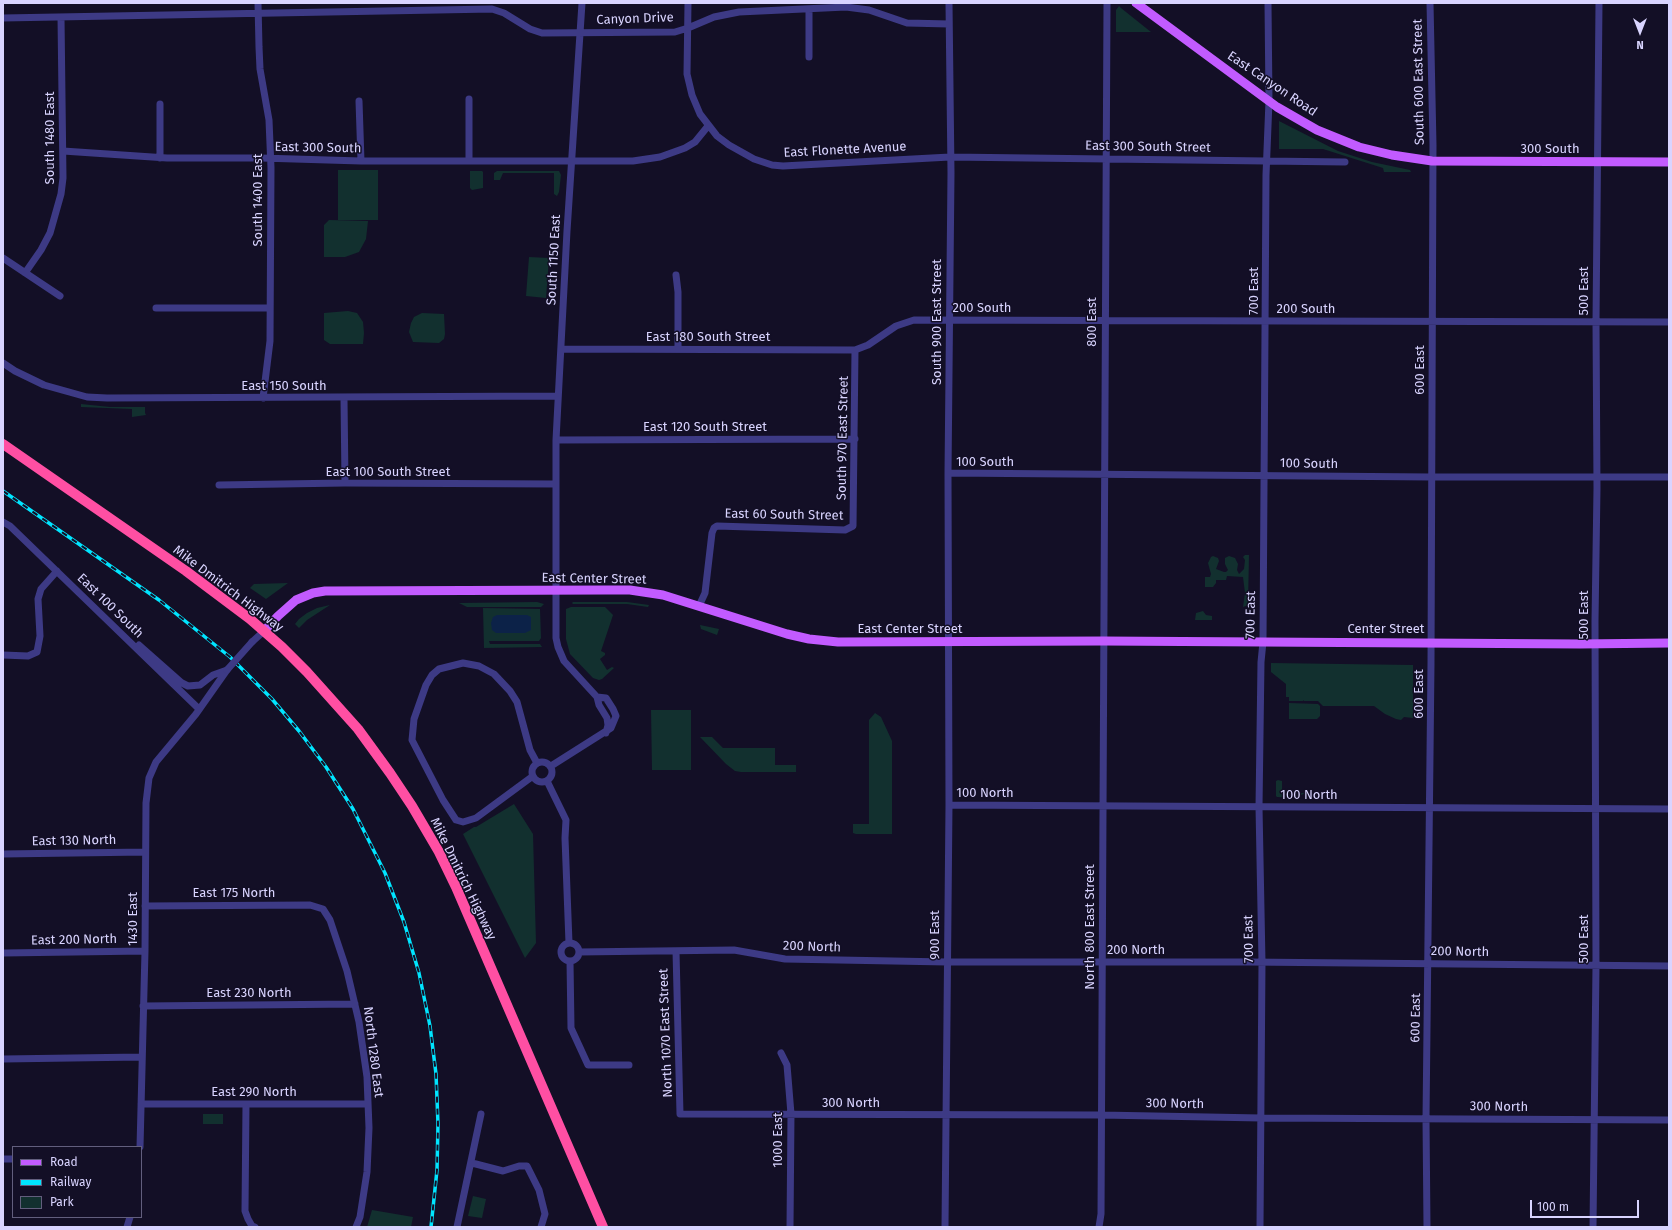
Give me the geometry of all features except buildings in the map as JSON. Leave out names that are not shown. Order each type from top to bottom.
[{"type":"highway","name":"Mike Dmitrich Highway","points":[[3,444],[186,572],[264,631],[312,677],[358,729],[390,773],[426,829],[462,900],[604,1227]]},
{"type":"main road","name":"East Canyon Road","points":[[1136,3],[1269,101],[1304,123],[1346,142],[1392,155],[1432,161]]},
{"type":"main road","name":"300 South","points":[[1432,161],[1669,162]]},
{"type":"main road","name":"East Center Street","points":[[264,631],[296,600],[313,593],[325,591],[636,591],[662,595],[787,634],[822,641],[948,642],[1103,640]]},
{"type":"main road","name":"Center Street","points":[[1103,640],[1596,644],[1669,643]]},
{"type":"street","name":"South 1400 East","points":[[258,3],[260,69],[269,120],[271,159],[270,341],[263,398]]},
{"type":"street","name":"South 1150 East","points":[[582,3],[556,440],[556,638],[560,655],[564,661],[597,697]]},
{"type":"street","name":"East Flonette Avenue","points":[[688,3],[688,81],[694,102],[708,126],[717,136],[733,148],[754,159],[772,165],[783,166],[950,157]]},
{"type":"street","name":"South 900 East Street","points":[[948,642],[950,157],[949,3]]},
{"type":"street","name":"800 East","points":[[1103,640],[1107,3]]},
{"type":"street","name":"700 East","points":[[1260,1227],[1262,962],[1260,807],[1265,475],[1267,161],[1269,101],[1268,3]]},
{"type":"street","name":"South 600 East Street","points":[[1430,3],[1432,161]]},
{"type":"street","name":"500 East","points":[[1593,1227],[1593,1120],[1596,965],[1596,322],[1599,3]]},
{"type":"street","name":"Canyon Drive","points":[[3,18],[492,9],[504,13],[536,31],[580,33],[675,32],[714,17],[739,12],[809,10],[846,7],[862,9],[907,23],[949,24]]},
{"type":"street","points":[[809,10],[809,57]]},
{"type":"street","name":"South 1480 East","points":[[25,273],[45,242],[56,214],[63,178],[61,17]]},
{"type":"street","points":[[469,99],[469,161]]},
{"type":"street","points":[[359,101],[361,161]]},
{"type":"street","points":[[160,104],[160,158]]},
{"type":"street","points":[[572,161],[633,161],[660,156],[685,148],[695,142],[708,126]]},
{"type":"street","name":"East 300 South","points":[[63,151],[160,158],[361,161],[572,161]]},
{"type":"street","name":"East 300 South Street","points":[[950,157],[1345,162]]},
{"type":"street","name":"600 East","points":[[1427,1227],[1426,1119],[1430,808],[1432,161]]},
{"type":"street","points":[[3,258],[60,296]]},
{"type":"street","points":[[676,275],[678,292],[678,350]]},
{"type":"street","points":[[156,308],[270,308]]},
{"type":"street","name":"200 South","points":[[856,350],[868,346],[890,329],[914,320],[1669,322]]},
{"type":"street","name":"East 180 South Street","points":[[561,350],[856,350]]},
{"type":"street","name":"South 970 East Street","points":[[853,526],[856,350]]},
{"type":"street","name":"East 150 South","points":[[3,362],[15,371],[44,385],[65,392],[107,398],[558,396]]},
{"type":"street","points":[[344,398],[345,483]]},
{"type":"street","name":"East 120 South Street","points":[[556,440],[854,439]]},
{"type":"street","name":"100 South","points":[[948,474],[1669,477]]},
{"type":"street","name":"East 100 South Street","points":[[219,485],[345,483],[556,484]]},
{"type":"street","name":"East 100 South","points":[[3,522],[57,571],[199,709]]},
{"type":"street","name":"East 60 South Street","points":[[699,606],[705,592],[712,533],[714,528],[725,526],[845,530],[853,526]]},
{"type":"street","points":[[3,656],[28,656],[37,652],[40,636],[38,599],[41,589],[57,571]]},
{"type":"street","name":"East Center Street","points":[[199,709],[216,677],[227,670],[264,631]]},
{"type":"street","points":[[120,633],[132,639],[185,685],[200,685],[216,677]]},
{"type":"street","name":"North 800 East Street","points":[[1101,1214],[1103,640]]},
{"type":"street","name":"900 East","points":[[945,1227],[948,642]]},
{"type":"street","points":[[533,776],[476,818],[464,822],[456,820],[446,805],[412,740],[414,719],[426,685],[432,675],[439,669],[462,663],[479,666],[494,674],[510,691],[517,702],[530,750],[537,763]]},
{"type":"street","points":[[551,766],[606,733],[611,728],[616,716],[614,708],[606,698],[597,697],[599,706],[607,718],[608,725],[606,733]]},
{"type":"street","name":"1430 East","points":[[140,1146],[147,788],[150,774],[161,755],[188,725],[199,709]]},
{"type":"street","points":[[545,762],[551,766],[552,773],[547,781],[537,781],[533,776],[532,770],[537,763],[545,762]]},
{"type":"street","points":[[547,781],[566,820],[565,838],[569,943]]},
{"type":"street","name":"100 North","points":[[948,805],[1669,809]]},
{"type":"street","name":"East 130 North","points":[[3,854],[145,852]]},
{"type":"street","name":"East 175 North","points":[[145,906],[310,905],[323,909]]},
{"type":"street","name":"North 1280 East","points":[[323,909],[330,920],[347,971],[359,1022],[367,1077],[367,1172],[360,1217],[356,1227]]},
{"type":"street","points":[[569,943],[575,944],[579,952],[575,960],[570,961],[564,959],[561,954],[564,945],[569,943]]},
{"type":"street","name":"200 North","points":[[579,952],[734,950],[785,959],[801,960],[947,962],[1262,962],[1669,966]]},
{"type":"street","name":"East 200 North","points":[[3,953],[145,951]]},
{"type":"street","name":"North 1070 East Street","points":[[676,951],[680,1114]]},
{"type":"street","points":[[570,961],[571,1028],[588,1064],[629,1065]]},
{"type":"street","name":"East 230 North","points":[[142,1006],[355,1004]]},
{"type":"street","name":"1000 East","points":[[781,1053],[787,1065],[791,1114],[790,1227]]},
{"type":"street","points":[[3,1059],[142,1057]]},
{"type":"street","name":"East 290 North","points":[[141,1104],[368,1104]]},
{"type":"street","points":[[246,1104],[245,1210],[253,1226]]},
{"type":"street","points":[[457,1227],[472,1164],[481,1114]]},
{"type":"street","name":"300 North","points":[[680,1114],[1101,1115],[1261,1118],[1669,1120]]},
{"type":"street","points":[[472,1164],[503,1171],[519,1166],[527,1166],[539,1190],[545,1214],[541,1227]]},
{"type":"street","points":[[1099,1227],[1101,1214]]},
{"type":"street","points":[[1101,1214],[1104,1227]]},
{"type":"green space","points":[[1119,6],[1151,32],[1116,32],[1116,10]]},
{"type":"green space","points":[[1279,121],[1338,151],[1372,162],[1410,170],[1411,172],[1384,172],[1383,168],[1323,149],[1279,149]]},
{"type":"green space","points":[[338,170],[378,170],[378,220],[338,220]]},
{"type":"green space","points":[[470,171],[483,172],[483,188],[472,190],[470,188]]},
{"type":"green space","points":[[497,171],[559,171],[561,175],[559,192],[557,196],[554,194],[554,173],[503,173],[500,180],[494,180],[494,173]]},
{"type":"green space","points":[[329,220],[368,221],[366,239],[359,252],[345,257],[324,257],[324,225]]},
{"type":"green space","points":[[529,257],[549,258],[546,298],[526,296]]},
{"type":"green space","points":[[348,311],[357,313],[363,322],[363,344],[330,344],[324,340],[324,313]]},
{"type":"green space","points":[[422,313],[444,314],[445,334],[444,339],[439,343],[413,342],[409,332],[411,323],[414,317]]},
{"type":"green space","points":[[81,404],[110,407],[145,407],[146,415],[132,417],[132,409],[81,407]]},
{"type":"green space","points":[[1245,555],[1249,555],[1248,605],[1243,607],[1245,593],[1243,577],[1227,576],[1226,580],[1216,580],[1213,587],[1205,587],[1205,577],[1210,577],[1211,574],[1208,563],[1211,557],[1213,556],[1218,558],[1219,561],[1216,569],[1224,572],[1228,570],[1225,564],[1225,558],[1229,556],[1235,558],[1238,564],[1237,570],[1239,574],[1244,569],[1245,560],[1243,557]]},
{"type":"green space","points":[[288,583],[266,599],[250,588],[254,584]]},
{"type":"green space","points":[[537,602],[544,604],[541,607],[467,607],[459,603]]},
{"type":"green space","points":[[573,602],[627,602],[649,605],[648,607],[627,604],[573,604]]},
{"type":"green space","points":[[330,605],[307,620],[299,628],[295,624],[307,613],[317,608]]},
{"type":"green space","points":[[571,607],[605,607],[613,615],[601,651],[605,653],[605,655],[600,659],[607,670],[612,667],[614,668],[602,679],[599,680],[593,678],[570,654],[566,639],[566,609]]},
{"type":"green space","points":[[483,608],[540,609],[541,638],[539,641],[489,641],[490,644],[540,644],[542,647],[484,648]]},
{"type":"green space","points":[[1203,611],[1206,615],[1212,616],[1212,620],[1195,620],[1196,613]]},
{"type":"green space","points":[[700,625],[719,629],[717,635],[701,629]]},
{"type":"green space","points":[[1271,663],[1413,665],[1413,718],[1404,717],[1401,720],[1396,719],[1385,714],[1374,706],[1323,706],[1318,701],[1289,701],[1289,697],[1286,697],[1286,684],[1271,672]]},
{"type":"green space","points":[[1289,703],[1318,704],[1320,706],[1320,716],[1317,719],[1289,719]]},
{"type":"green space","points":[[651,710],[691,710],[691,770],[652,770]]},
{"type":"green space","points":[[875,713],[881,717],[892,741],[892,834],[856,834],[853,833],[853,824],[869,824],[869,720]]},
{"type":"green space","points":[[700,737],[712,737],[723,748],[775,748],[775,765],[796,765],[796,772],[735,771],[726,764]]},
{"type":"green space","points":[[1276,781],[1282,781],[1282,795],[1289,796],[1305,793],[1296,798],[1277,797]]},
{"type":"green space","points":[[514,804],[533,834],[536,943],[525,958],[463,834]]},
{"type":"green space","points":[[203,1114],[223,1114],[223,1124],[203,1124]]},
{"type":"green space","points":[[473,1196],[486,1199],[482,1218],[468,1216]]},
{"type":"green space","points":[[372,1210],[413,1217],[411,1227],[367,1227]]},
{"type":"water","points":[[497,615],[527,615],[531,617],[531,630],[525,633],[496,633],[492,630],[491,623],[493,617]]},
{"type":"railway","points":[[3,491],[159,600],[230,657],[272,699],[299,731],[326,767],[353,809],[385,873],[404,922],[419,973],[430,1026],[436,1074],[438,1124],[437,1170],[431,1227]]}]
